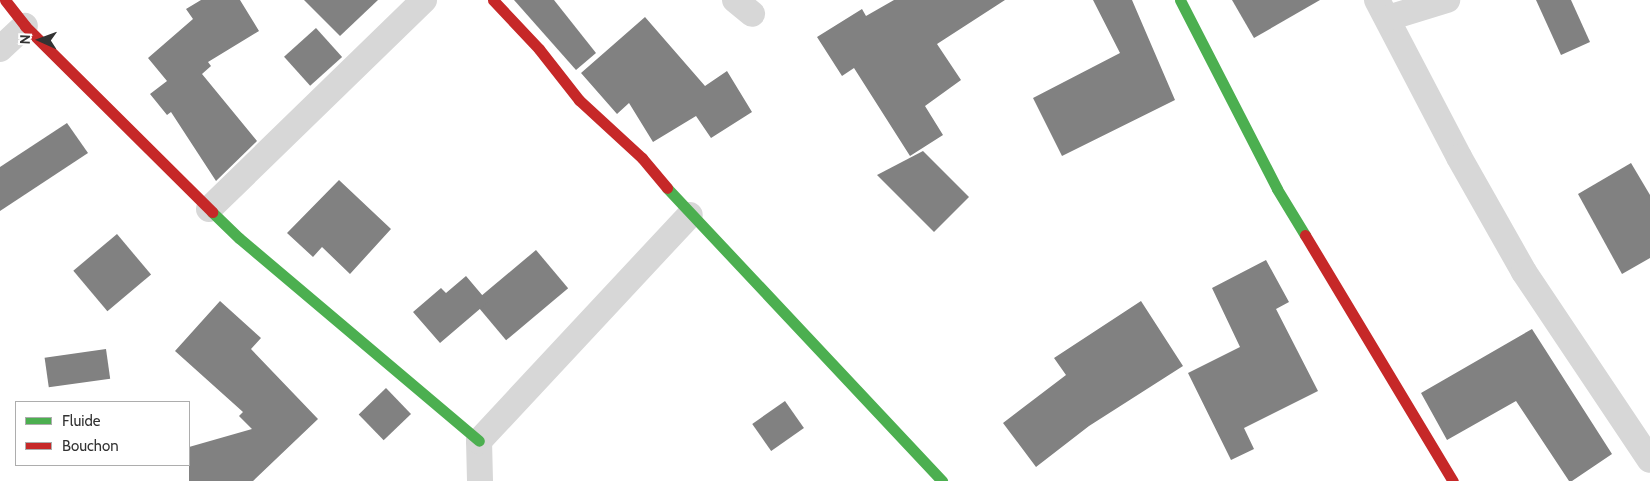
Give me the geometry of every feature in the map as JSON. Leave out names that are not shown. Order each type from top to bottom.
[{"type":"street","points":[[5,0],[25,26],[239,238],[479,441]]},
{"type":"street","points":[[209,209],[424,0]]},
{"type":"street","points":[[493,0],[539,49],[579,100],[642,158],[690,215],[942,481]]},
{"type":"street","points":[[1180,0],[1278,189],[1453,481]]},
{"type":"street","points":[[1447,0],[1382,9],[1459,157],[1524,272],[1650,460]]},
{"type":"street","points":[[0,49],[25,26]]},
{"type":"street","points":[[480,481],[479,441],[690,215]]},
{"type":"building","points":[[201,0],[240,0],[259,31],[208,62],[211,66],[202,74],[257,141],[216,181],[171,112],[167,115],[150,94],[167,81],[148,58],[193,19],[186,9]]},
{"type":"building","points":[[304,0],[378,0],[340,36]]},
{"type":"building","points":[[514,0],[554,0],[596,53],[576,70]]},
{"type":"building","points":[[894,0],[1005,0],[937,44],[961,80],[925,106],[943,135],[910,156],[854,68],[842,76],[817,37],[862,9],[866,16]]},
{"type":"building","points":[[1093,0],[1132,0],[1175,100],[1062,156],[1033,98],[1120,53]]},
{"type":"building","points":[[1232,0],[1320,0],[1254,38]]},
{"type":"building","points":[[1536,0],[1571,0],[1590,42],[1561,55]]},
{"type":"building","points":[[645,17],[705,86],[727,71],[752,112],[711,138],[696,116],[653,142],[629,103],[617,114],[581,73]]},
{"type":"building","points":[[316,28],[342,57],[310,86],[284,57]]},
{"type":"building","points":[[67,123],[88,153],[0,211],[0,167]]},
{"type":"building","points":[[923,151],[969,197],[934,232],[877,175]]},
{"type":"building","points":[[1631,163],[1650,195],[1650,258],[1622,274],[1578,194]]},
{"type":"building","points":[[339,180],[391,229],[350,274],[322,247],[313,257],[287,233]]},
{"type":"building","points":[[117,234],[151,275],[107,311],[73,271]]},
{"type":"building","points":[[536,250],[568,288],[506,340],[474,302]]},
{"type":"building","points":[[1266,260],[1289,302],[1276,309],[1318,391],[1244,428],[1254,449],[1231,460],[1188,373],[1240,347],[1212,288]]},
{"type":"building","points":[[466,276],[488,302],[440,343],[413,312],[441,288],[446,293]]},
{"type":"building","points":[[220,301],[261,338],[251,349],[318,419],[253,481],[189,481],[190,447],[252,429],[239,416],[243,412],[175,351]]},
{"type":"building","points":[[1141,301],[1183,366],[1089,426],[1036,467],[1003,423],[1066,375],[1054,358]]},
{"type":"building","points":[[1532,329],[1612,454],[1572,481],[1569,481],[1516,401],[1447,440],[1421,393]]},
{"type":"building","points":[[106,349],[110,379],[49,387],[45,358]]},
{"type":"building","points":[[386,388],[411,414],[384,440],[359,414]]},
{"type":"building","points":[[785,401],[804,428],[771,451],[752,424]]},
{"type":"traffic: fast","points":[[1180,0],[1277,189],[1305,235]]},
{"type":"traffic: fast","points":[[667,188],[942,481]]},
{"type":"traffic: fast","points":[[212,212],[239,238],[479,441]]},
{"type":"traffic: jam","points":[[5,0],[25,26],[212,212]]},
{"type":"traffic: jam","points":[[493,0],[539,49],[579,100],[642,158],[667,188]]},
{"type":"traffic: jam","points":[[1305,235],[1453,481]]}]
